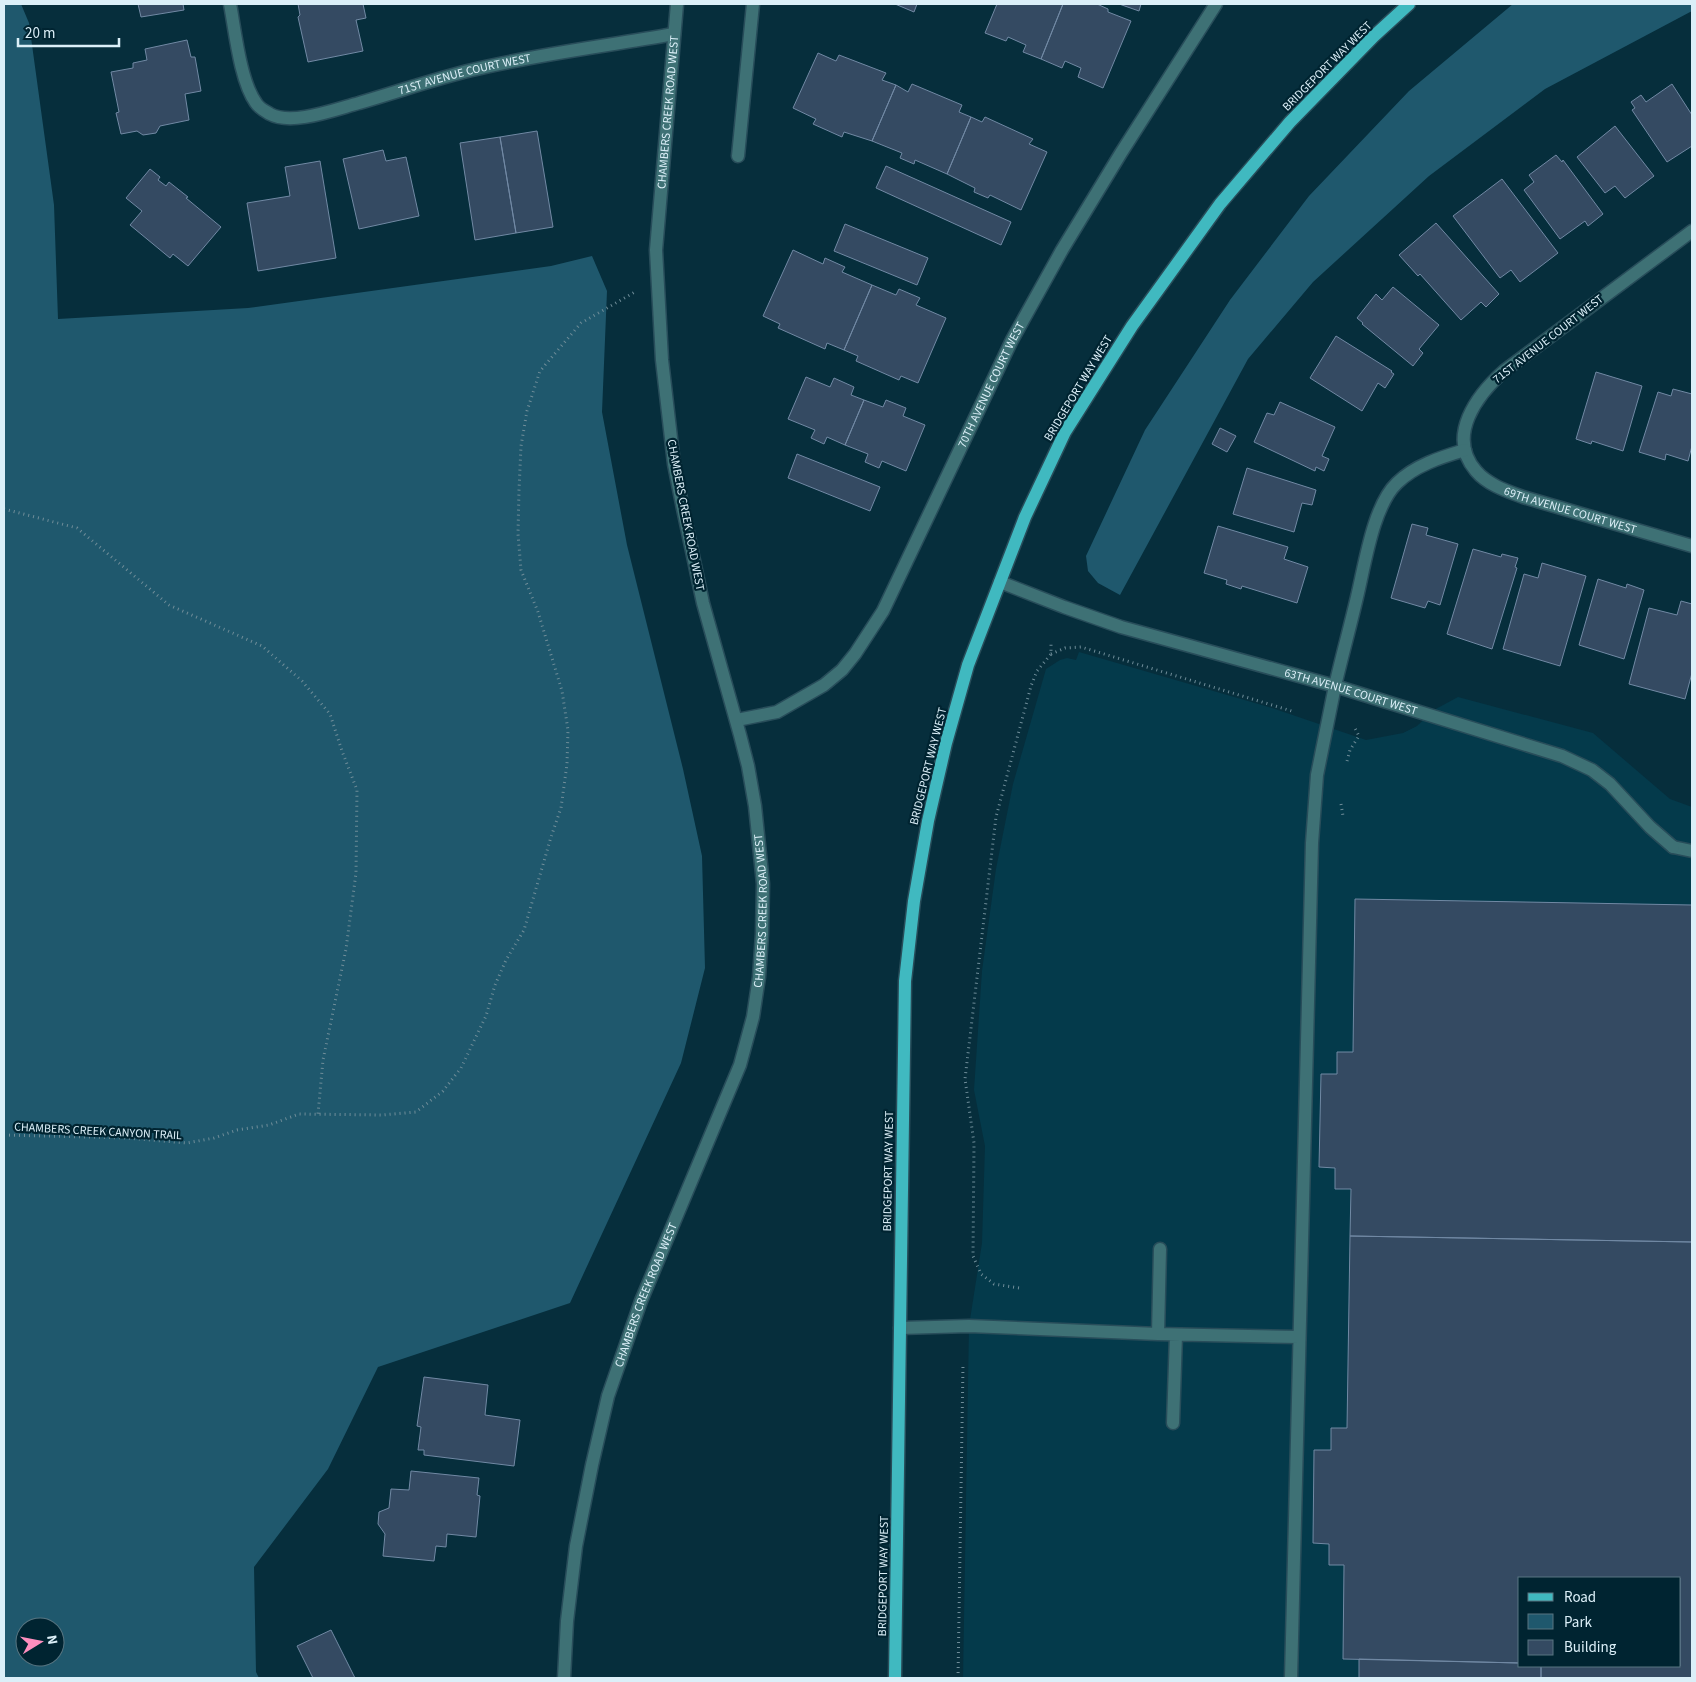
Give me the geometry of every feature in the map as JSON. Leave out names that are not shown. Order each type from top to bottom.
[{"type":"main road","name":"BRIDGEPORT WAY WEST","points":[[896,1678],[905,981],[914,901],[928,821],[946,743],[968,665],[1024,517],[1066,432],[1132,326],[1220,204],[1284,130],[1374,36],[1409,4]]},
{"type":"street","name":"71ST AVENUE COURT WEST","points":[[230,4],[247,84],[254,101],[272,115],[288,118],[330,111],[471,70],[507,62],[674,34]]},
{"type":"street","name":"CHAMBERS CREEK ROAD WEST","points":[[564,1678],[567,1621],[576,1546],[608,1396],[641,1302],[740,1065],[753,1017],[760,969],[763,884],[755,806],[737,720],[703,603],[674,464],[663,379],[656,250],[677,4]]},
{"type":"street","points":[[738,156],[753,4]]},
{"type":"street","name":"70TH AVENUE COURT WEST","points":[[737,720],[777,712],[824,685],[842,670],[867,638],[883,611],[1012,340],[1062,250],[1121,152],[1216,4]]},
{"type":"street","name":"71ST AVENUE COURT WEST","points":[[1465,450],[1464,439],[1471,411],[1478,398],[1490,384],[1504,371],[1692,231]]},
{"type":"street","points":[[1291,1678],[1313,810],[1323,743],[1335,686],[1373,532],[1382,506],[1389,493],[1405,476],[1443,456],[1465,450]]},
{"type":"street","name":"69TH AVENUE COURT WEST","points":[[1465,450],[1476,471],[1501,488],[1523,497],[1692,546]]},
{"type":"street","name":"63TH AVENUE COURT WEST","points":[[1000,582],[1064,608],[1121,626],[1335,686],[1562,756],[1592,770],[1610,784],[1650,827],[1674,848],[1692,851]]},
{"type":"street","points":[[1158,1334],[1160,1249]]},
{"type":"street","points":[[900,1328],[969,1326],[1176,1335],[1299,1337]]},
{"type":"street","points":[[1173,1423],[1176,1335]]},
{"type":"path","name":"CHAMBERS CREEK CANYON TRAIL","points":[[4,1135],[127,1138],[187,1143],[214,1138],[238,1130],[268,1125],[298,1114],[382,1115],[416,1112],[443,1091],[461,1068],[486,1016],[495,985],[506,960],[524,930],[561,808],[567,764],[568,730],[562,691],[538,612],[521,570],[518,534],[519,490],[521,446],[527,411],[540,371],[581,323],[657,279]]},
{"type":"path","points":[[4,509],[77,528],[169,605],[262,646],[287,666],[330,714],[357,790],[356,873],[346,949],[323,1060],[318,1114]]},
{"type":"path","points":[[1051,640],[1051,654]]},
{"type":"path","points":[[1019,1288],[994,1284],[981,1274],[974,1256],[974,1143],[965,1079],[996,817],[1037,670],[1051,654],[1065,648],[1081,647],[1295,712]]},
{"type":"path","points":[[1345,768],[1350,750],[1359,736],[1355,728]]},
{"type":"path","points":[[1340,802],[1343,816]]},
{"type":"path","points":[[958,1678],[963,1364]]},
{"type":"shaded area","points":[[1079,652],[1272,708],[1366,740],[1403,733],[1417,726],[1434,710],[1458,697],[1593,733],[1670,799],[1692,807],[1692,1678],[963,1678],[969,1326],[982,1243],[985,1146],[974,1090],[982,971],[996,869],[1013,784],[1046,669],[1067,658],[1076,660]]},
{"type":"green space","points":[[4,4],[21,4],[29,23],[54,205],[58,319],[248,308],[551,266],[592,256],[607,291],[602,412],[627,545],[683,769],[702,856],[705,968],[681,1063],[570,1303],[378,1367],[328,1469],[254,1567],[256,1672],[259,1678],[4,1678]]},
{"type":"green space","points":[[1513,4],[1692,4],[1692,11],[1545,89],[1429,176],[1313,282],[1248,359],[1120,595],[1098,583],[1088,571],[1086,556],[1145,430],[1230,300],[1309,196],[1409,91]]},
{"type":"building","points":[[138,4],[183,4],[184,10],[141,17]]},
{"type":"building","points":[[298,4],[363,4],[366,18],[356,20],[363,51],[308,62],[298,17],[300,15]]},
{"type":"building","points":[[895,4],[917,4],[914,12]]},
{"type":"building","points":[[997,4],[1063,4],[1041,59],[1023,52],[1026,45],[1008,37],[1006,41],[985,33]]},
{"type":"building","points":[[1063,4],[1097,4],[1108,9],[1108,12],[1131,21],[1103,88],[1078,77],[1081,68],[1065,61],[1062,68],[1041,59]]},
{"type":"building","points":[[1119,4],[1141,4],[1139,11]]},
{"type":"building","points":[[187,40],[191,57],[195,57],[201,91],[185,94],[189,120],[160,126],[156,133],[143,135],[137,131],[121,134],[116,113],[119,112],[111,72],[133,68],[133,63],[147,60],[145,49]]},
{"type":"building","points":[[818,53],[836,61],[839,55],[886,73],[882,80],[896,85],[872,141],[844,132],[842,137],[813,124],[816,119],[793,108]]},
{"type":"building","points":[[912,84],[962,105],[959,112],[971,117],[947,174],[915,160],[914,164],[900,158],[902,153],[872,141],[896,85],[908,92]]},
{"type":"building","points":[[1672,84],[1692,115],[1692,146],[1667,162],[1632,110],[1635,108],[1631,102],[1641,95],[1646,102]]},
{"type":"building","points":[[971,117],[982,122],[985,117],[1033,139],[1029,144],[1047,152],[1021,210],[990,195],[988,198],[974,192],[975,188],[947,174]]},
{"type":"building","points":[[1615,126],[1654,176],[1625,198],[1615,186],[1605,193],[1577,157]]},
{"type":"building","points":[[537,131],[553,227],[516,233],[500,137]]},
{"type":"building","points":[[500,137],[516,233],[475,240],[460,143]]},
{"type":"building","points":[[383,150],[386,161],[406,157],[419,216],[359,229],[343,159]]},
{"type":"building","points":[[1556,155],[1562,162],[1563,160],[1603,214],[1588,226],[1585,221],[1560,239],[1524,190],[1534,182],[1529,175]]},
{"type":"building","points":[[320,161],[336,258],[258,271],[247,203],[290,196],[285,167]]},
{"type":"building","points":[[886,166],[1011,222],[1001,245],[876,188]]},
{"type":"building","points":[[150,169],[160,177],[158,180],[166,186],[169,182],[221,227],[188,266],[173,254],[170,258],[130,225],[142,211],[126,198]]},
{"type":"building","points":[[1502,179],[1558,253],[1520,282],[1511,270],[1500,278],[1453,216]]},
{"type":"building","points":[[1436,223],[1499,294],[1486,307],[1481,302],[1461,320],[1420,274],[1418,276],[1399,255]]},
{"type":"building","points":[[845,224],[928,258],[917,285],[834,251]]},
{"type":"building","points":[[793,250],[823,264],[825,258],[845,267],[842,272],[872,285],[844,350],[827,343],[825,349],[778,328],[780,324],[763,316]]},
{"type":"building","points":[[872,285],[896,295],[899,289],[920,298],[916,305],[946,318],[918,383],[901,376],[899,380],[856,361],[858,356],[844,350]]},
{"type":"building","points":[[1393,287],[1439,325],[1419,349],[1423,353],[1413,366],[1357,318],[1376,294],[1382,300]]},
{"type":"building","points":[[1336,336],[1394,374],[1385,388],[1378,383],[1362,411],[1310,378]]},
{"type":"building","points":[[1596,372],[1642,386],[1623,451],[1592,441],[1591,444],[1576,439]]},
{"type":"building","points":[[806,377],[830,387],[834,378],[854,387],[851,395],[864,400],[845,445],[827,437],[824,444],[811,438],[815,430],[788,419]]},
{"type":"building","points":[[1673,389],[1692,394],[1692,446],[1688,461],[1666,454],[1665,460],[1639,452],[1658,392],[1671,396]]},
{"type":"building","points":[[864,400],[883,407],[886,400],[906,408],[903,416],[925,425],[906,471],[882,461],[879,468],[865,462],[868,454],[845,445]]},
{"type":"building","points":[[1280,402],[1335,427],[1322,456],[1329,459],[1324,471],[1316,467],[1315,471],[1254,442],[1267,413],[1274,415]]},
{"type":"building","points":[[1220,428],[1236,436],[1227,452],[1212,444]]},
{"type":"building","points":[[797,454],[880,487],[870,511],[788,478]]},
{"type":"building","points":[[1247,468],[1316,490],[1312,505],[1302,503],[1294,532],[1233,514]]},
{"type":"building","points":[[1412,524],[1428,528],[1426,535],[1458,544],[1440,605],[1428,601],[1425,608],[1391,598]]},
{"type":"building","points":[[1218,526],[1288,547],[1284,559],[1308,567],[1297,603],[1242,586],[1241,589],[1226,584],[1227,580],[1204,573]]},
{"type":"building","points":[[1473,549],[1501,557],[1502,554],[1518,558],[1515,567],[1517,568],[1492,649],[1447,634]]},
{"type":"building","points":[[1542,563],[1586,576],[1560,666],[1503,649],[1524,574],[1538,578]]},
{"type":"building","points":[[1598,579],[1626,588],[1627,584],[1644,590],[1624,659],[1579,645]]},
{"type":"building","points":[[1681,601],[1692,604],[1692,673],[1685,699],[1629,684],[1649,608],[1677,615]]},
{"type":"building","points":[[1355,899],[1692,905],[1692,1242],[1350,1236],[1351,1189],[1335,1189],[1335,1168],[1319,1167],[1321,1074],[1337,1074],[1337,1052],[1353,1052]]},
{"type":"building","points":[[1350,1236],[1692,1242],[1692,1678],[1541,1678],[1541,1667],[1681,1667],[1681,1577],[1518,1577],[1518,1663],[1343,1659],[1344,1565],[1329,1565],[1329,1544],[1313,1543],[1314,1450],[1331,1450],[1331,1428],[1347,1428]]},
{"type":"building","points":[[424,1377],[488,1385],[485,1415],[520,1420],[514,1466],[424,1455],[424,1450],[418,1450],[421,1427],[417,1426]]},
{"type":"building","points":[[411,1471],[479,1478],[477,1495],[480,1496],[476,1537],[447,1534],[446,1547],[436,1546],[434,1561],[383,1556],[385,1534],[378,1524],[379,1512],[389,1508],[391,1489],[409,1490]]},
{"type":"building","points":[[331,1630],[355,1678],[313,1678],[297,1646]]},
{"type":"building","points":[[1359,1659],[1518,1663],[1518,1667],[1541,1667],[1541,1678],[1359,1678]]}]
